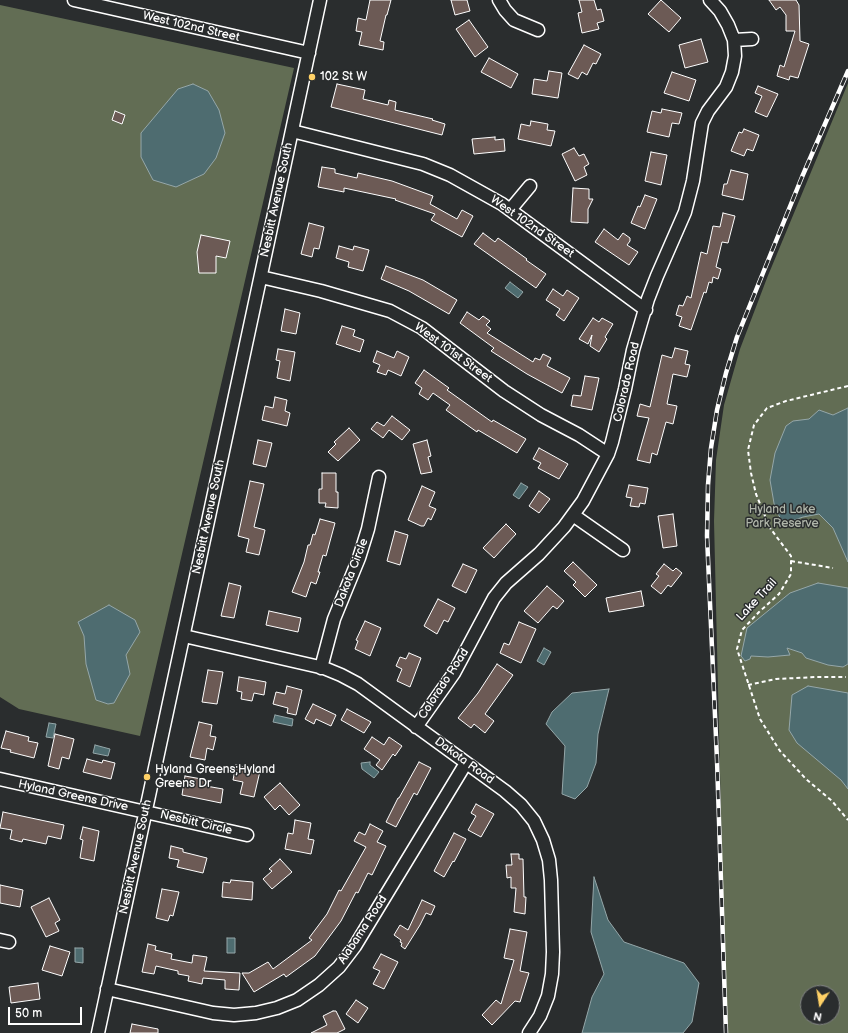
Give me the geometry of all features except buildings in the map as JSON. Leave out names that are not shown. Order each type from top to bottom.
[{"type":"street","name":"West 102nd Street","points":[[74,0],[309,53]]},
{"type":"street","name":"Nesbitt Avenue South","points":[[98,1033],[320,0]]},
{"type":"street","points":[[499,0],[504,10],[514,20],[538,30]]},
{"type":"street","name":"Colorado Road","points":[[416,727],[454,673],[494,598],[506,583],[557,536],[583,501],[608,454],[625,389],[633,350],[648,299],[685,212],[693,181],[702,123],[708,111],[726,87],[732,72],[735,56],[734,40],[720,11],[710,0]]},
{"type":"street","points":[[734,40],[752,39]]},
{"type":"street","name":"West 102nd Street","points":[[292,131],[423,164],[450,175],[502,204],[646,310]]},
{"type":"street","points":[[510,210],[530,186]]},
{"type":"street","name":"West 101st Street","points":[[261,277],[321,291],[390,310],[422,328],[504,391],[541,415],[579,435],[608,454]]},
{"type":"street","name":"Dakota Circle","points":[[321,668],[334,619],[359,558],[368,529],[380,477]]},
{"type":"street","points":[[573,515],[623,550]]},
{"type":"street","name":"Dakota Road","points":[[184,636],[341,674],[358,684],[505,791],[521,805],[534,821],[540,834],[549,860],[551,880],[553,952],[552,974],[548,996],[540,1016],[529,1033]]},
{"type":"street","name":"Alabama Road","points":[[107,990],[213,1013],[256,1013],[277,1008],[297,1000],[319,985],[339,967],[355,946],[466,763]]},
{"type":"street","name":"Hyland Greens Drive","points":[[0,779],[145,812]]},
{"type":"street","name":"Nesbitt Circle","points":[[145,812],[247,835]]},
{"type":"path","points":[[832,568],[791,561],[791,556],[770,528],[756,494],[748,450],[754,425],[767,408],[786,401],[848,386]]},
{"type":"path","name":"Lake Trail","points":[[791,561],[791,574],[779,594],[742,630],[737,649],[760,720],[780,751],[806,779],[832,801],[848,820]]},
{"type":"path","points":[[748,685],[776,679],[846,677]]},
{"type":"green space","points":[[0,5],[294,68],[140,736],[19,709],[0,697]]},
{"type":"green space","name":"Hyland Lake Park Reserve","points":[[848,83],[848,1033],[728,1033],[723,899],[714,521],[716,460],[724,405],[740,349],[767,278]]},
{"type":"water","points":[[193,84],[208,91],[219,110],[225,133],[216,158],[204,174],[176,187],[153,180],[141,157],[141,133],[178,89]]},
{"type":"water","points":[[510,282],[523,292],[518,298],[505,288]]},
{"type":"water","points":[[848,408],[848,562],[833,528],[819,514],[803,517],[786,523],[781,519],[775,509],[770,480],[775,453],[786,426],[793,421],[809,419],[819,410],[833,415]]},
{"type":"water","points":[[521,483],[528,487],[519,499],[513,495]]},
{"type":"water","points":[[818,583],[848,588],[848,664],[843,667],[828,665],[806,658],[802,653],[787,648],[790,655],[768,657],[751,656],[750,659],[745,661],[741,656],[747,628],[790,593]]},
{"type":"water","points":[[109,605],[135,620],[140,632],[126,655],[130,674],[114,703],[108,704],[96,700],[86,664],[84,636],[78,622]]},
{"type":"water","points":[[544,648],[551,652],[544,665],[537,661]]},
{"type":"water","points":[[808,686],[848,693],[848,789],[841,780],[797,743],[789,730],[792,695]]},
{"type":"water","points":[[609,689],[598,734],[596,763],[587,787],[575,799],[562,794],[565,746],[546,724],[552,712],[572,693]]},
{"type":"water","points":[[275,715],[293,719],[292,726],[273,722]]},
{"type":"water","points":[[49,723],[56,724],[53,738],[46,737]]},
{"type":"water","points":[[95,745],[110,749],[108,756],[93,753]]},
{"type":"water","points":[[370,762],[370,765],[379,772],[374,778],[362,769],[361,763]]},
{"type":"water","points":[[594,877],[608,920],[624,942],[684,963],[699,983],[692,1022],[683,1033],[582,1033],[592,997],[604,974],[591,932]]},
{"type":"water","points":[[227,938],[235,938],[235,953],[227,953]]},
{"type":"water","points":[[75,948],[83,948],[83,963],[75,962]]},
{"type":"railway","points":[[726,1033],[717,760],[707,536],[708,485],[711,448],[717,410],[737,337],[802,177],[848,71]]},
{"type":"place","name":"102 St W","points":[[312,77]]},
{"type":"place","name":"Hyland Greens;Hyland Greens Dr","points":[[147,777]]}]
